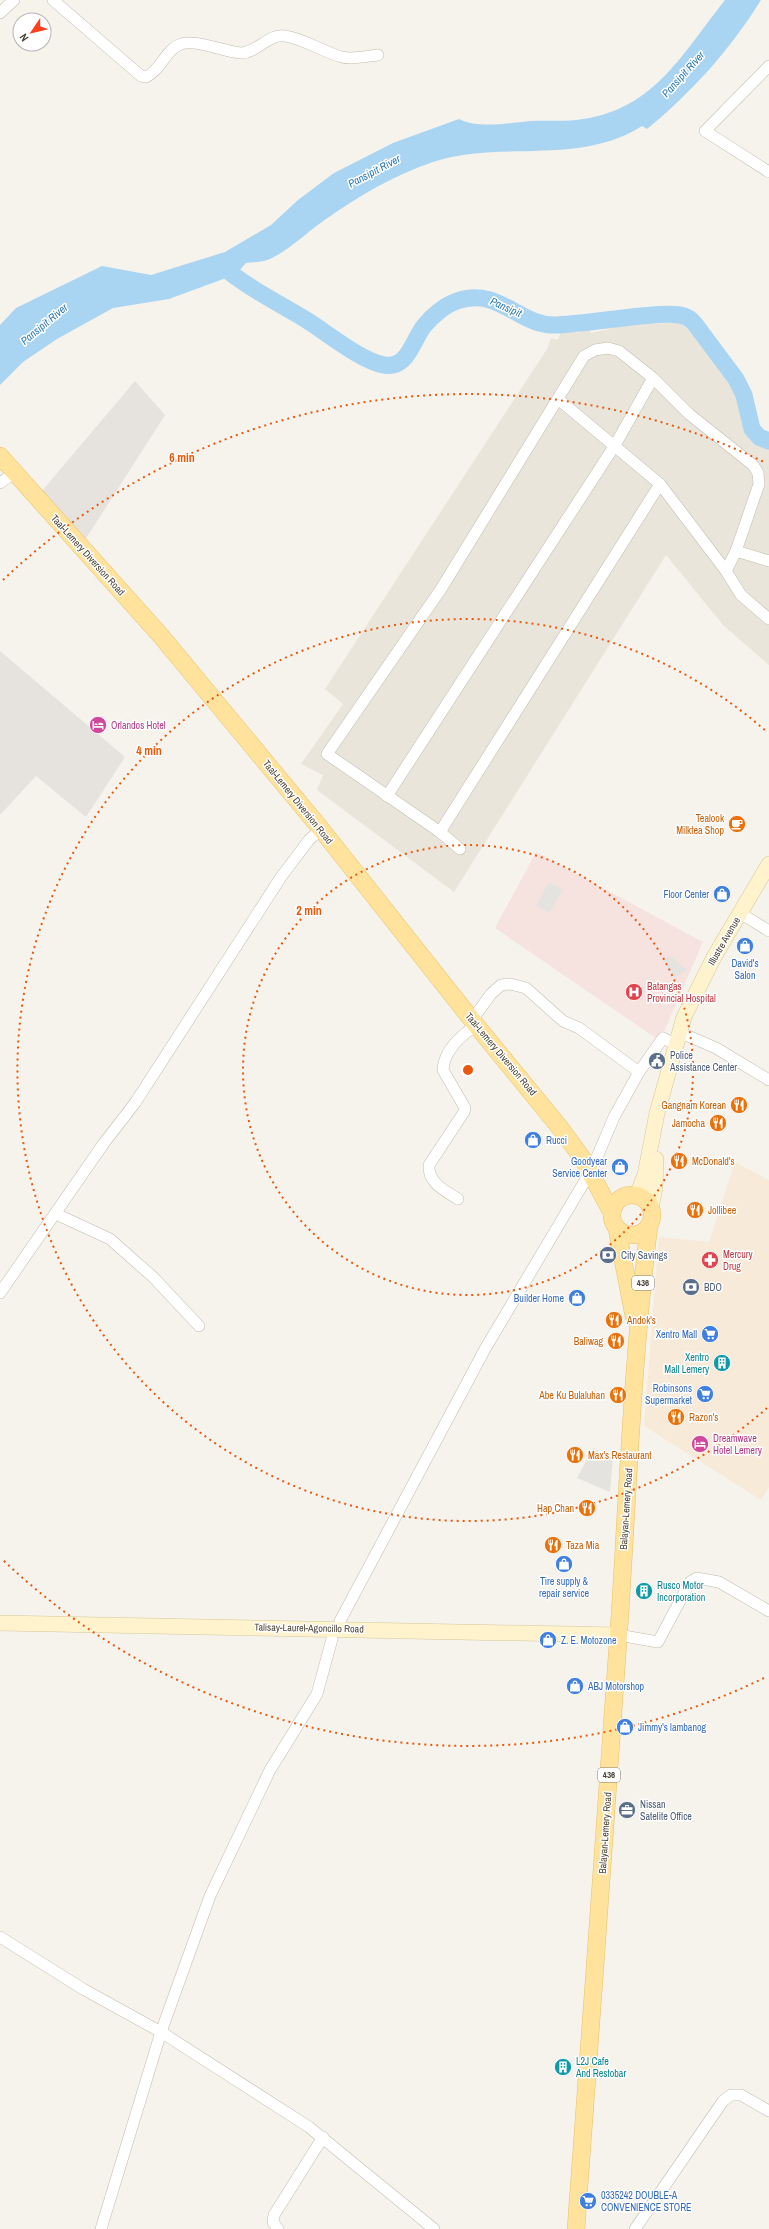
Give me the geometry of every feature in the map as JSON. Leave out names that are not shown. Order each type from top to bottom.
[{"type":"main road","name":"Taal-Lemery Diversion Road","points":[[0,456],[161,636],[321,829],[474,1022],[562,1129],[616,1205]]},
{"type":"main road","name":"Illustre Avenue","points":[[637,1195],[645,1175],[657,1113],[677,1039],[697,990],[769,864]]},
{"type":"main road","name":"Illustre Avenue","points":[[651,1208],[655,1188],[657,1113]]},
{"type":"main road","points":[[616,1205],[628,1195],[637,1195],[645,1200],[651,1208]]},
{"type":"main road","name":"436","points":[[616,1205],[612,1221],[617,1229]]},
{"type":"main road","name":"436","points":[[649,1226],[652,1217],[651,1208]]},
{"type":"main road","points":[[617,1229],[625,1234],[634,1236],[643,1233],[649,1226]]},
{"type":"main road","name":"Balayan-Lemery Road","points":[[576,2229],[638,1340],[649,1226]]},
{"type":"main road","name":"Balayan-Lemery Road","points":[[617,1229],[626,1265],[638,1340]]},
{"type":"main road","name":"Talisay-Laurel-Agoncillo Road","points":[[0,1623],[618,1635]]},
{"type":"street","points":[[0,13],[14,0]]},
{"type":"street","points":[[53,0],[141,76],[146,77],[152,74],[169,52],[181,44],[192,44],[240,53],[250,52],[273,38],[284,36],[344,58],[378,56]]},
{"type":"street","points":[[768,168],[705,131],[769,66]]},
{"type":"street","points":[[460,849],[440,832],[327,754],[441,589],[584,356],[595,350],[608,348],[619,351],[653,378],[689,414],[753,465],[758,473],[759,484],[736,551],[726,572]]},
{"type":"street","points":[[387,796],[615,445],[653,378]]},
{"type":"street","points":[[558,399],[660,484],[726,572],[741,595],[769,619]]},
{"type":"street","points":[[0,483],[15,472]]},
{"type":"street","points":[[440,832],[660,484]]},
{"type":"street","points":[[736,551],[769,561]]},
{"type":"street","points":[[0,1293],[56,1214],[104,1142],[135,1103],[281,877],[308,840],[321,829]]},
{"type":"street","points":[[740,913],[769,931]]},
{"type":"street","points":[[458,1200],[431,1180],[428,1174],[429,1165],[464,1112],[465,1108],[443,1070],[443,1063],[460,1037],[474,1022],[491,994],[501,985],[510,984],[526,988],[563,1021],[580,1028],[640,1072]]},
{"type":"street","points":[[340,1621],[485,1349],[588,1167],[614,1117],[640,1072],[663,1038],[677,1039],[716,1048],[769,1080]]},
{"type":"street","points":[[56,1214],[110,1239],[153,1277],[199,1326]]},
{"type":"street","points":[[618,1635],[658,1642],[690,1582],[697,1578],[719,1582],[769,1611]]},
{"type":"street","points":[[101,2229],[160,2032],[210,1896],[270,1770],[317,1694],[332,1639]]},
{"type":"street","points":[[0,1937],[83,1989],[160,2032],[262,2096],[324,2138],[434,2229]]},
{"type":"street","points":[[635,2229],[723,2101],[731,2095],[741,2096],[769,2112]]},
{"type":"street","points":[[278,2229],[273,2222],[274,2215],[324,2138]]},
{"type":"shaded area","points":[[677,321],[695,334],[728,380],[735,392],[749,434],[755,442],[769,449],[769,665],[723,625],[666,555],[454,892],[317,790],[323,775],[301,764],[343,704],[325,689],[547,349],[551,338],[558,340],[562,328],[566,326],[577,333],[589,329],[591,333],[626,325],[672,323]]},
{"type":"shaded area","points":[[135,381],[165,415],[85,540],[42,491]]},
{"type":"shaded area","points":[[0,651],[125,757],[86,817],[36,776],[0,815]]},
{"type":"shaded area","name":"Batangas Provincial Hospital","points":[[536,852],[703,942],[660,1041],[495,928]]},
{"type":"shaded area","points":[[549,882],[563,890],[549,913],[536,905]]},
{"type":"shaded area","points":[[670,955],[687,970],[675,978],[663,961]]},
{"type":"shaded area","name":"Xentro Mall","points":[[735,1162],[769,1180],[769,1487],[761,1500],[644,1426],[659,1237],[709,1242]]},
{"type":"shaded area","points":[[593,1448],[613,1458],[610,1492],[577,1478]]},
{"type":"water","name":"Pansipit River","points":[[725,0],[761,0],[723,53],[695,85],[647,129],[642,126],[618,138],[593,145],[566,149],[485,153],[459,156],[419,167],[404,173],[351,202],[272,258],[259,262],[246,263],[239,271],[235,285],[226,278],[169,299],[113,308],[57,339],[23,362],[0,385],[0,325],[16,308],[102,266],[151,275],[225,252],[271,225],[298,200],[334,173],[393,143],[459,119],[485,125],[531,121],[577,120],[608,113],[630,103],[649,90],[666,75]]},
{"type":"waterway","name":"Pansipit","points":[[227,270],[246,284],[308,321],[356,353],[375,363],[384,365],[399,363],[408,353],[424,326],[439,311],[457,301],[472,298],[485,299],[497,303],[531,320],[544,324],[557,325],[660,314],[675,314],[684,316],[695,324],[736,379],[744,395],[752,429],[759,437],[769,441]]},
{"type":"place","name":"Orlandos Hotel","points":[[98,725]]},
{"type":"place","name":"Tealook Milktea Shop","points":[[737,824]]},
{"type":"place","name":"Floor Center","points":[[722,894]]},
{"type":"place","name":"David's Salon","points":[[745,946]]},
{"type":"place","name":"Batangas Provincial Hospital","points":[[634,992]]},
{"type":"place","name":"Police Assistance Center","points":[[657,1061]]},
{"type":"place","name":"Gangnam Korean","points":[[739,1105]]},
{"type":"place","name":"Jamocha","points":[[718,1123]]},
{"type":"place","name":"Rucci","points":[[533,1140]]},
{"type":"place","name":"McDonald's","points":[[679,1161]]},
{"type":"place","name":"Goodyear Service Center","points":[[620,1167]]},
{"type":"place","name":"Jollibee","points":[[695,1210]]},
{"type":"place","name":"City Savings","points":[[608,1255]]},
{"type":"place","name":"Mercury Drug","points":[[710,1260]]},
{"type":"place","name":"BDO","points":[[691,1287]]},
{"type":"place","name":"Builder Home","points":[[577,1298]]},
{"type":"place","name":"Andok's","points":[[614,1320]]},
{"type":"place","name":"Xentro Mall","points":[[710,1334]]},
{"type":"place","name":"Baliwag","points":[[616,1341]]},
{"type":"place","name":"Xentro Mall Lemery","points":[[722,1363]]},
{"type":"place","name":"Robinsons Supermarket","points":[[705,1394]]},
{"type":"place","name":"Abe Ku Bulaluhan","points":[[618,1395]]},
{"type":"place","name":"Razon's","points":[[676,1417]]},
{"type":"place","name":"Dreamwave Hotel Lemery","points":[[700,1444]]},
{"type":"place","name":"Max's Restaurant","points":[[575,1455]]},
{"type":"place","name":"Hap Chan","points":[[587,1508]]},
{"type":"place","name":"Taza Mia","points":[[553,1545]]},
{"type":"place","name":"Tire supply & repair service","points":[[564,1564]]},
{"type":"place","name":"Rusco Motor Incorporation","points":[[644,1591]]},
{"type":"place","name":"Z. E. Motozone","points":[[548,1640]]},
{"type":"place","name":"ABJ Motorshop","points":[[575,1686]]},
{"type":"place","name":"Jimmy's lambanog","points":[[625,1727]]},
{"type":"place","name":"Nissan Satelite Office","points":[[627,1810]]},
{"type":"place","name":"L2J Cafe And Restobar","points":[[563,2067]]},
{"type":"place","name":"0335242 DOUBLE-A CONVENIENCE STORE","points":[[588,2201]]}]
